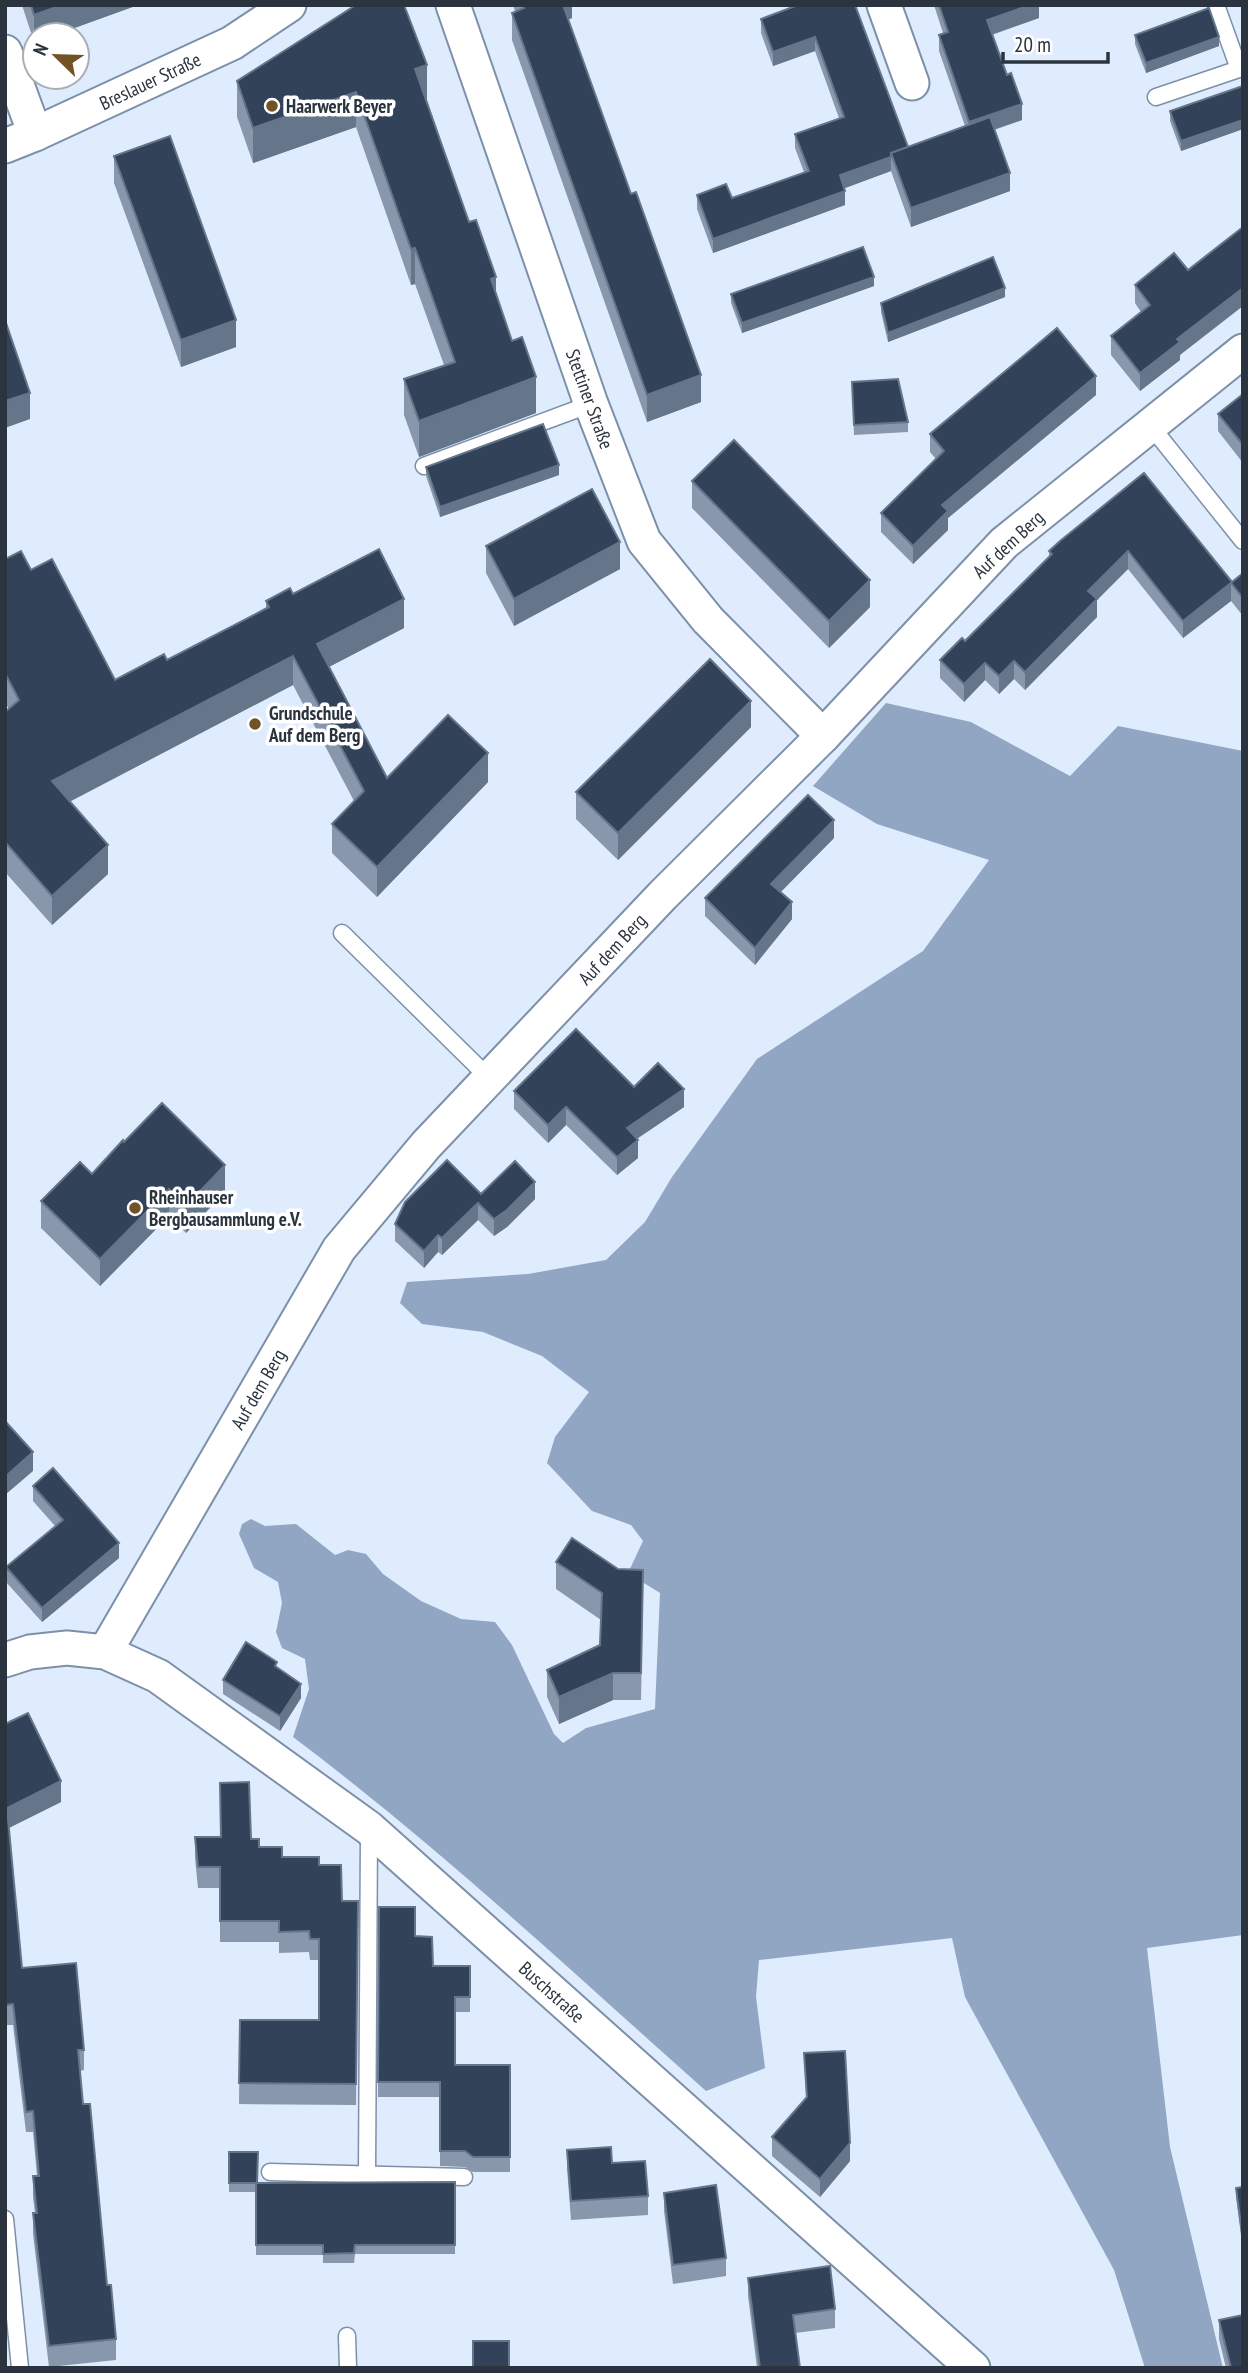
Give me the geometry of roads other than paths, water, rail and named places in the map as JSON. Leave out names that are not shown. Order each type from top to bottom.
[{"type":"street","name":"Breslauer Straße","points":[[20,140],[232,43],[289,5]]},
{"type":"street","name":"Stettiner Straße","points":[[453,5],[591,404],[644,541],[708,620],[822,736]]},
{"type":"street","points":[[884,5],[912,83]]},
{"type":"street","points":[[5,52],[20,140]]},
{"type":"street","name":"Auf dem Berg","points":[[105,1651],[339,1249],[426,1145],[663,895],[822,736],[1004,543],[1243,351]]},
{"type":"street","points":[[5,1660],[30,1653],[67,1648],[105,1651]]},
{"type":"street","name":"Buschstraße","points":[[105,1651],[158,1676],[369,1828],[973,2368]]},
{"type":"lane","points":[[1156,97],[1239,69],[1216,5]]},
{"type":"lane","points":[[424,466],[591,404]]},
{"type":"lane","points":[[1150,425],[1243,541]]},
{"type":"lane","points":[[342,933],[489,1078]]},
{"type":"lane","points":[[367,2174],[369,1828]]},
{"type":"lane","points":[[270,2172],[464,2177]]},
{"type":"lane","points":[[5,2219],[20,2368]]},
{"type":"lane","points":[[347,2336],[348,2368]]},
{"type":"place","name":"Haarwerk Beyer","points":[[272,106]]},
{"type":"place","name":"Grundschule Auf dem Berg","points":[[255,724]]},
{"type":"place","name":"Rheinhauser Bergbausammlung e.V.","points":[[135,1208]]}]
